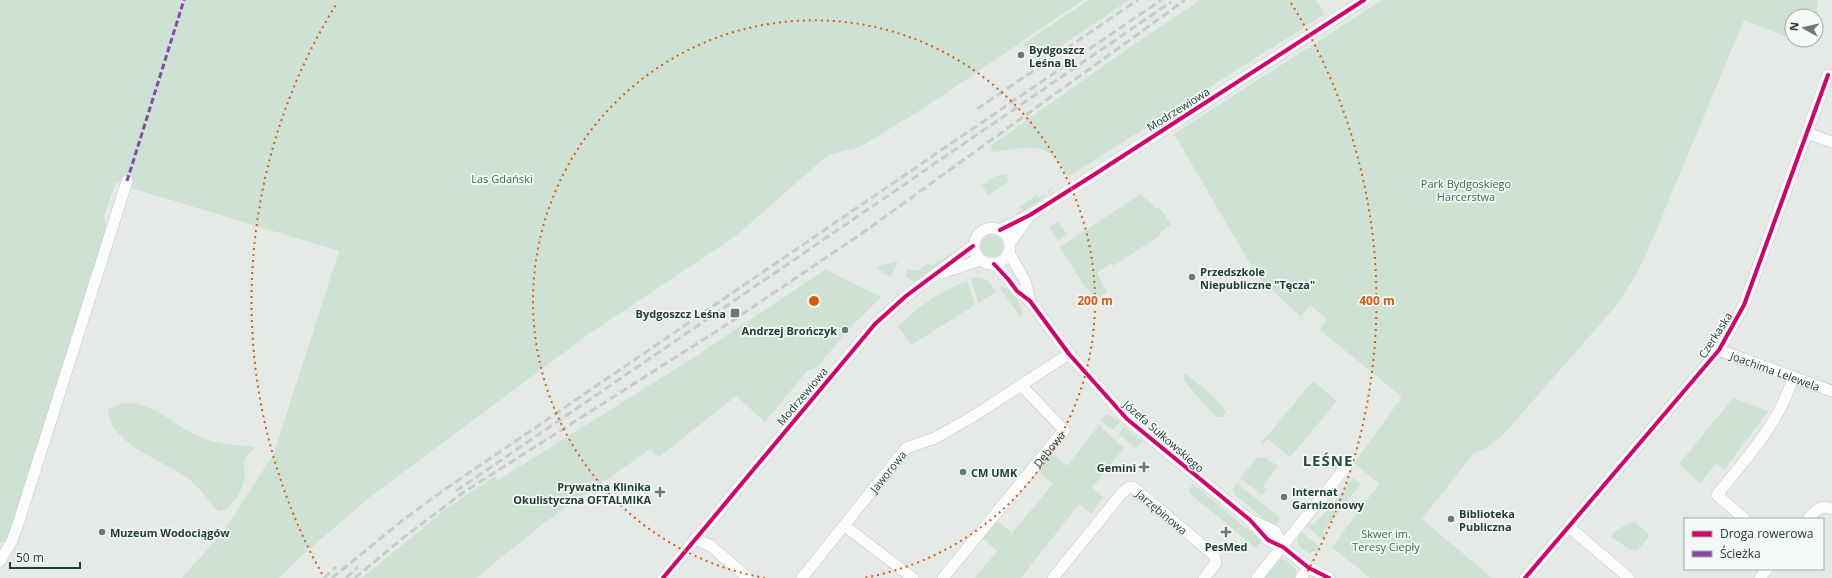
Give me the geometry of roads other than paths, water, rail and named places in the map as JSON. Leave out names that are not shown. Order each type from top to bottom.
[{"type":"street","name":"Modrzewiowa","points":[[1000,230],[1030,215],[1287,51],[1364,0]]},
{"type":"street","name":"Czerkaska","points":[[1525,578],[1719,350],[1744,305],[1828,75]]},
{"type":"street","points":[[1808,133],[1832,142]]},
{"type":"street","points":[[0,561],[12,541],[18,524],[127,181]]},
{"type":"street","name":"Modrzewiowa","points":[[1009,248],[1030,215]]},
{"type":"street","points":[[990,228],[1000,230],[1006,235],[1009,248],[1003,261],[994,264],[987,264],[980,260],[975,254],[973,246],[975,240],[980,232],[990,228]]},
{"type":"street","name":"Modrzewiowa","points":[[663,578],[875,324],[906,296],[973,246]]},
{"type":"street","name":"Józefa Sułkowskiego","points":[[1009,248],[1025,281],[1030,300]]},
{"type":"street","name":"Modrzewiowa","points":[[934,276],[980,260]]},
{"type":"street","name":"Józefa Sułkowskiego","points":[[994,264],[1018,291],[1030,300],[1069,354],[1127,418],[1250,520],[1268,540],[1283,547],[1309,568],[1329,578]]},
{"type":"street","name":"Joachima Lelewela","points":[[1719,350],[1832,391]]},
{"type":"street","points":[[1021,385],[1069,354]]},
{"type":"street","points":[[1744,518],[1717,495],[1774,421],[1793,377]]},
{"type":"street","name":"Dębowa","points":[[942,578],[1064,430],[1021,385]]},
{"type":"street","name":"Jaworowa","points":[[802,578],[906,448],[935,438],[972,417],[1021,385]]},
{"type":"street","points":[[1257,578],[1346,467]]},
{"type":"street","name":"Jarzębinowa","points":[[1053,578],[1122,493],[1129,487],[1133,487],[1214,555],[1216,563],[1209,576]]},
{"type":"street","points":[[1809,518],[1818,508],[1824,506],[1832,508]]},
{"type":"street","points":[[845,526],[913,578]]},
{"type":"street","points":[[1569,527],[1629,578]]},
{"type":"street","points":[[696,539],[711,546],[748,578]]},
{"type":"street","points":[[1301,578],[1309,568]]},
{"type":"street","name":"Józefa Sułkowskiego","points":[[1309,568],[1316,578]]},
{"type":"street","points":[[1760,578],[1766,570]]},
{"type":"railway","points":[[977,109],[1138,0]]},
{"type":"railway","points":[[332,578],[403,520],[444,490],[1161,0]]},
{"type":"railway","points":[[355,578],[403,538],[464,492],[720,329],[861,234],[1185,0]]},
{"type":"railway","points":[[456,491],[1171,2]]},
{"type":"railway","points":[[324,578],[336,567]]},
{"type":"railway","points":[[346,578],[358,567]]},
{"type":"place","name":"Bydgoszcz Leśna BL","points":[[1021,55]]},
{"type":"place","name":"Przedszkole Niepubliczne \"Tęcza\"","points":[[1192,277]]},
{"type":"place","name":"Bydgoszcz Leśna","points":[[735,313]]},
{"type":"place","name":"Andrzej Brończyk","points":[[845,330]]},
{"type":"place","name":"Gemini","points":[[1144,467]]},
{"type":"place","name":"CM UMK","points":[[963,472]]},
{"type":"place","name":"Prywatna Klinika Okulistyczna OFTALMIKA","points":[[660,492]]},
{"type":"place","name":"Internat Garnizonowy","points":[[1284,497]]},
{"type":"place","name":"Biblioteka Publiczna","points":[[1451,519]]},
{"type":"place","name":"Muzeum Wodociągów","points":[[102,532]]},
{"type":"place","name":"PesMed","points":[[1226,532]]},
{"type":"district","name":"LEŚNE","points":[[1328,460]]},
{"type":"park label","name":"Las Gdański","points":[[502,178]]},
{"type":"park label","name":"Park Bydgoskiego Harcerstwa","points":[[1466,189]]},
{"type":"park label","name":"Skwer im. Teresy Ciepły","points":[[1386,539]]}]
